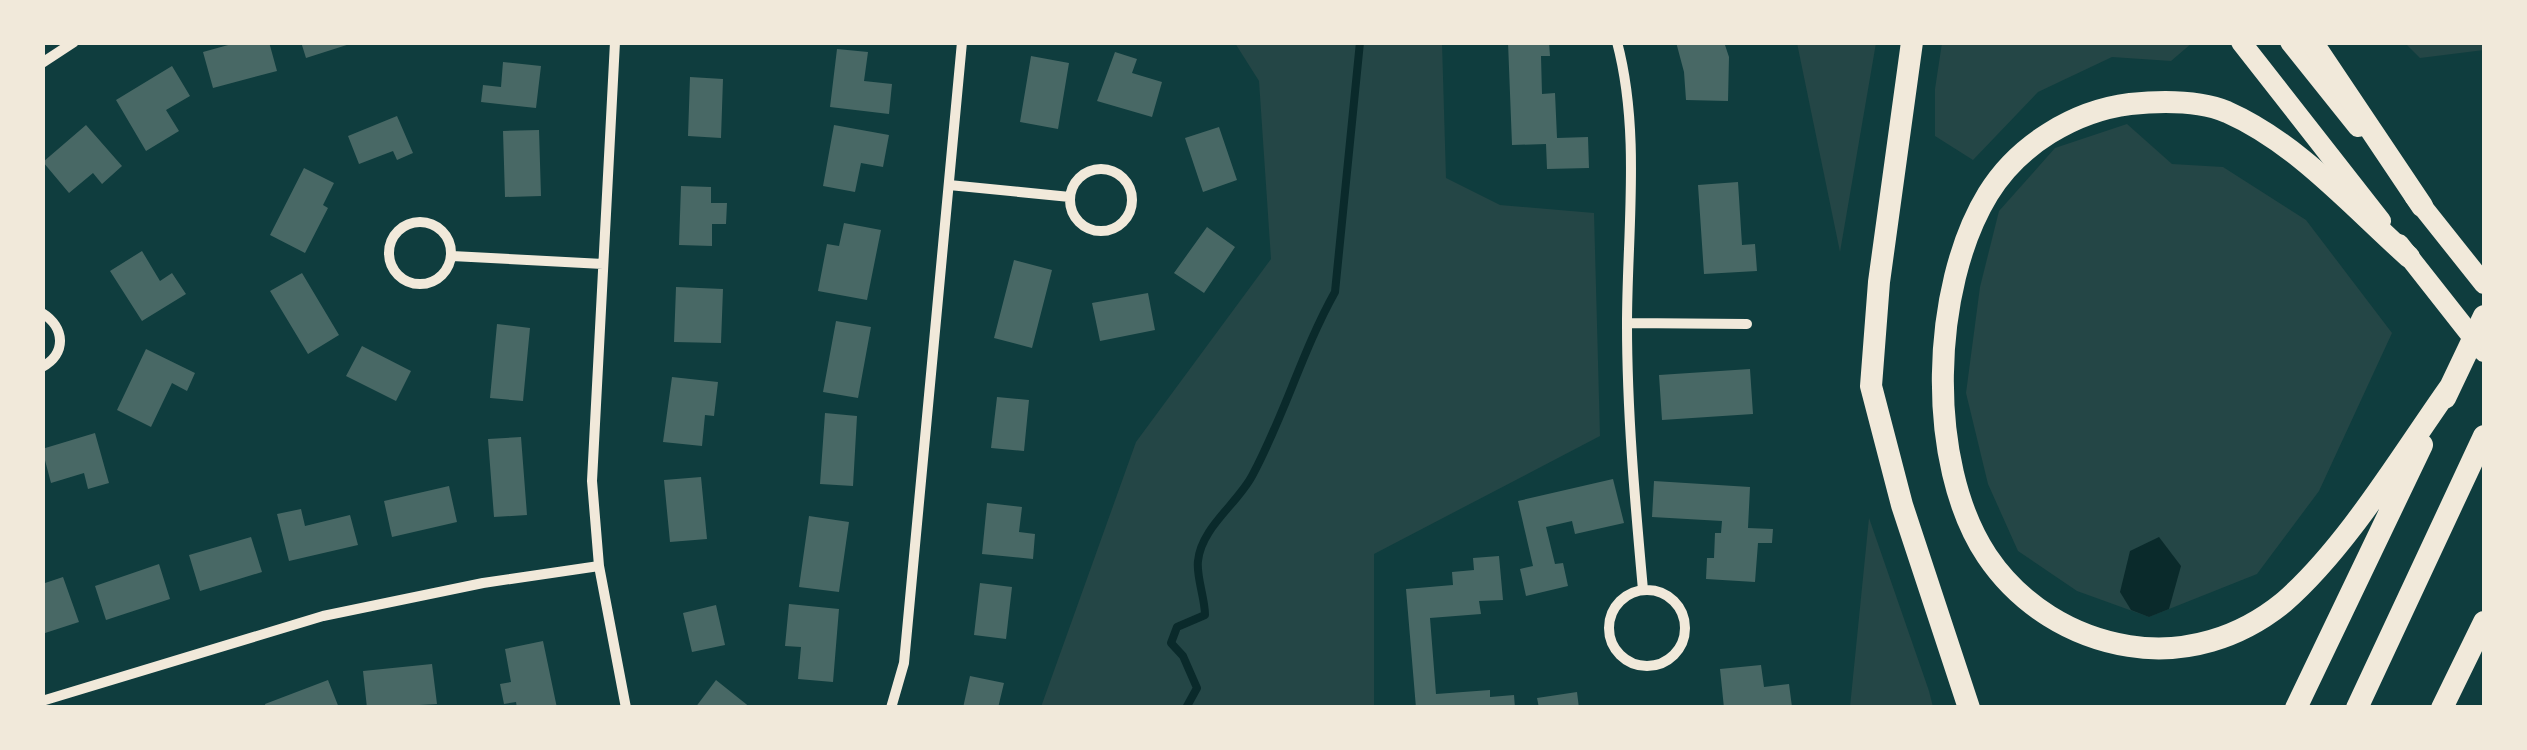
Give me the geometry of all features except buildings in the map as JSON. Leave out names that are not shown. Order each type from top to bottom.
[{"type":"highway","points":[[1912,42],[1878,282],[1871,386],[1902,505],[1970,708]]},
{"type":"highway","points":[[2312,42],[2422,206]]},
{"type":"highway","points":[[2409,257],[2276,138],[2223,110],[2162,100],[2104,107],[2036,139],[1988,192],[1960,255],[1946,325],[1942,380],[1948,447],[1964,509],[1987,556],[2022,596],[2067,630],[2108,643],[2153,650],[2198,646],[2243,629],[2284,602],[2358,516],[2450,387]]},
{"type":"highway","points":[[2296,708],[2484,316]]},
{"type":"highway","points":[[2357,708],[2484,436]]},
{"type":"highway","points":[[2442,708],[2484,622]]},
{"type":"main road","points":[[2241,42],[2484,352]]},
{"type":"main road","points":[[2290,42],[2484,284]]},
{"type":"street","points":[[42,63],[74,42]]},
{"type":"street","points":[[616,42],[592,481],[599,566],[626,708]]},
{"type":"street","points":[[891,708],[904,663],[962,42]]},
{"type":"street","points":[[1617,42],[1624,72],[1630,159],[1628,434],[1643,590]]},
{"type":"street","points":[[1110,170],[1127,183],[1132,203],[1129,213],[1114,228],[1093,230],[1076,217],[1070,197],[1088,172],[1110,170]]},
{"type":"street","points":[[949,185],[1070,197]]},
{"type":"street","points":[[424,222],[441,230],[452,256],[437,280],[418,284],[408,282],[394,270],[390,250],[404,226],[424,222]]},
{"type":"street","points":[[452,256],[603,264]]},
{"type":"street","points":[[42,313],[53,320],[61,339],[56,358],[42,368]]},
{"type":"street","points":[[1627,324],[1747,324]]},
{"type":"street","points":[[42,701],[323,616],[484,583],[599,566]]},
{"type":"street","points":[[1643,590],[1654,590],[1673,599],[1686,627],[1679,649],[1671,658],[1650,666],[1619,653],[1610,632],[1614,609],[1632,593],[1643,590]]},
{"type":"shaded area","points":[[1942,42],[2192,43],[2171,61],[2112,57],[2038,92],[1973,160],[1935,136],[1935,89]]},
{"type":"shaded area","points":[[1235,43],[1442,43],[1446,178],[1500,205],[1594,213],[1600,436],[1374,554],[1374,707],[1041,707],[1136,442],[1271,259],[1259,81]]},
{"type":"shaded area","points":[[1797,43],[1876,43],[1840,252]]},
{"type":"shaded area","points":[[2405,43],[2484,43],[2484,50],[2420,58]]},
{"type":"shaded area","points":[[2127,124],[2172,164],[2223,167],[2306,220],[2392,333],[2319,491],[2257,574],[2149,617],[2077,591],[2018,551],[1988,484],[1966,393],[1980,287],[1999,211],[2055,148]]},
{"type":"shaded area","points":[[1869,518],[1929,691],[1933,707],[1850,707]]},
{"type":"shaded area","points":[[2159,537],[2181,566],[2169,609],[2149,617],[2131,610],[2120,592],[2130,551]]},
{"type":"waterway","points":[[1186,708],[1197,688],[1183,656],[1171,643],[1177,627],[1205,615],[1198,567],[1201,549],[1212,527],[1252,476],[1335,292],[1360,42]]}]
